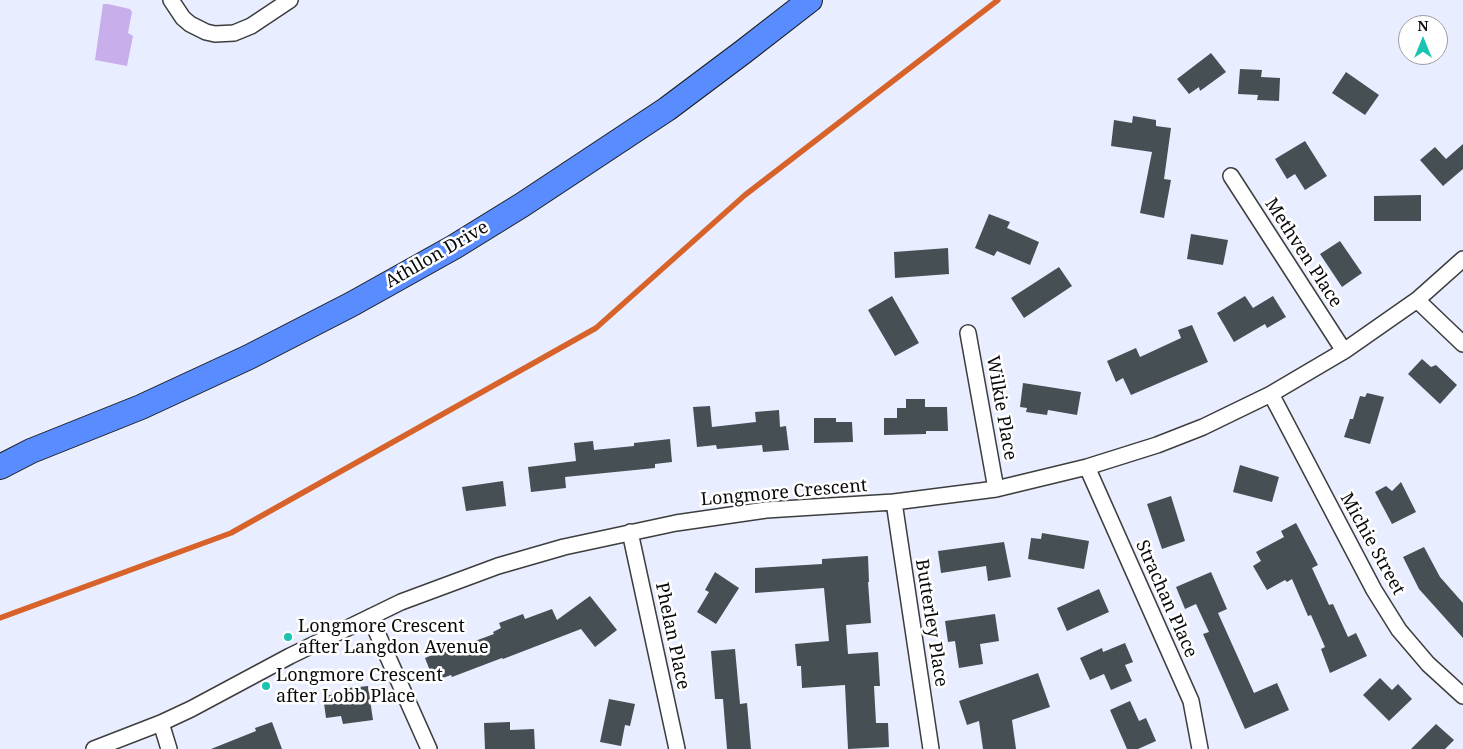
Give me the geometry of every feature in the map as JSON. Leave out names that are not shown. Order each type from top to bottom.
[{"type":"main road","name":"Athllon Drive","points":[[0,466],[31,451],[141,406],[249,357],[352,304],[454,247],[580,168],[667,109],[810,0]]},
{"type":"main road","name":"Athllon Drive","points":[[0,458],[31,451]]},
{"type":"street","points":[[171,0],[183,18],[190,24],[215,34],[234,33],[250,26],[290,0]]},
{"type":"street","name":"Methven Place","points":[[1231,176],[1344,351]]},
{"type":"street","name":"Longmore Crescent","points":[[94,749],[191,709],[290,656],[401,602],[498,566],[564,547],[676,523],[766,510],[894,502],[996,488],[1087,468],[1157,445],[1271,394],[1344,351],[1417,300],[1463,259]]},
{"type":"street","points":[[1417,300],[1463,344]]},
{"type":"street","name":"Wilkie Place","points":[[968,333],[996,488]]},
{"type":"street","name":"Michie Street","points":[[1271,394],[1374,590],[1399,630],[1428,664],[1463,696]]},
{"type":"street","name":"Strachan Place","points":[[1087,468],[1191,701],[1200,749]]},
{"type":"street","name":"Butterley Place","points":[[894,502],[931,749]]},
{"type":"street","name":"Phelan Place","points":[[630,532],[677,749]]},
{"type":"street","points":[[370,617],[429,749]]},
{"type":"street","points":[[160,723],[168,749]]},
{"type":"shaded area","points":[[103,4],[130,9],[132,12],[128,33],[133,36],[127,66],[95,60]]},
{"type":"building","points":[[1211,53],[1226,72],[1200,91],[1199,87],[1189,94],[1177,79]]},
{"type":"building","points":[[1240,69],[1262,70],[1261,77],[1280,78],[1279,101],[1257,100],[1258,95],[1238,94]]},
{"type":"building","points":[[1346,72],[1379,95],[1365,115],[1332,93]]},
{"type":"building","points":[[1133,116],[1156,120],[1156,126],[1171,128],[1164,179],[1171,180],[1164,218],[1140,213],[1152,152],[1111,146],[1114,120],[1132,123]]},
{"type":"building","points":[[1305,141],[1327,176],[1305,190],[1295,174],[1287,179],[1275,159]]},
{"type":"building","points":[[1463,144],[1463,169],[1443,186],[1420,160],[1435,147],[1446,159]]},
{"type":"building","points":[[1421,195],[1421,221],[1374,221],[1374,196]]},
{"type":"building","points":[[989,214],[1010,222],[1007,228],[1039,242],[1030,265],[997,251],[994,256],[975,248]]},
{"type":"building","points":[[1191,234],[1228,240],[1223,265],[1187,259]]},
{"type":"building","points":[[1340,241],[1362,273],[1342,287],[1320,254]]},
{"type":"building","points":[[948,248],[949,274],[895,278],[894,252]]},
{"type":"building","points":[[1059,267],[1072,286],[1024,318],[1011,298]]},
{"type":"building","points":[[892,296],[919,343],[895,356],[868,310]]},
{"type":"building","points":[[1245,296],[1253,308],[1273,296],[1286,317],[1267,328],[1265,324],[1234,342],[1217,313]]},
{"type":"building","points":[[1192,325],[1208,362],[1131,395],[1123,378],[1116,382],[1107,361],[1136,348],[1140,357],[1181,338],[1178,330]]},
{"type":"building","points":[[1422,359],[1431,367],[1436,365],[1457,385],[1440,404],[1408,374]]},
{"type":"building","points":[[1023,383],[1081,392],[1077,415],[1048,410],[1047,415],[1026,412],[1027,408],[1020,407]]},
{"type":"building","points":[[1367,393],[1384,397],[1370,444],[1344,437],[1350,419],[1353,419],[1360,396],[1365,397]]},
{"type":"building","points":[[906,399],[925,399],[925,407],[947,407],[948,431],[926,431],[926,434],[884,435],[884,418],[897,418],[897,408],[906,408]]},
{"type":"building","points":[[710,406],[712,427],[756,422],[755,412],[779,410],[780,427],[786,426],[789,450],[763,452],[762,445],[717,449],[716,445],[697,447],[693,407]]},
{"type":"building","points":[[814,418],[836,418],[836,422],[852,422],[853,442],[814,443]]},
{"type":"building","points":[[670,439],[672,462],[655,464],[655,468],[565,477],[566,488],[531,492],[528,467],[576,461],[574,443],[593,441],[594,450],[634,446],[634,443]]},
{"type":"building","points":[[1240,465],[1279,477],[1272,502],[1233,492]]},
{"type":"building","points":[[503,481],[506,506],[466,511],[462,487]]},
{"type":"building","points":[[1401,482],[1416,512],[1392,524],[1375,492],[1386,486],[1392,491]]},
{"type":"building","points":[[1171,496],[1185,541],[1162,549],[1147,504]]},
{"type":"building","points":[[1296,523],[1318,565],[1312,568],[1329,605],[1333,604],[1348,637],[1356,633],[1367,656],[1330,673],[1321,649],[1325,647],[1311,615],[1308,616],[1292,579],[1287,582],[1285,580],[1267,590],[1253,566],[1261,561],[1256,552],[1284,537],[1281,531]]},
{"type":"building","points":[[1042,533],[1089,541],[1084,569],[1028,559],[1031,538],[1041,539]]},
{"type":"building","points":[[1004,542],[1011,577],[988,581],[986,566],[941,573],[938,551]]},
{"type":"building","points":[[1424,547],[1440,577],[1463,603],[1463,638],[1419,589],[1403,557]]},
{"type":"building","points":[[868,556],[871,623],[846,625],[848,654],[878,652],[880,686],[874,686],[876,723],[888,723],[889,747],[848,749],[845,685],[802,688],[801,666],[797,666],[795,644],[829,641],[824,588],[755,593],[755,568],[822,564],[822,559]]},
{"type":"building","points":[[715,572],[739,588],[716,624],[697,612],[709,592],[705,590]]},
{"type":"building","points":[[1211,572],[1227,609],[1218,613],[1254,693],[1277,683],[1289,710],[1245,729],[1203,634],[1209,632],[1196,604],[1185,609],[1176,587]]},
{"type":"building","points":[[1099,589],[1109,612],[1067,631],[1057,608]]},
{"type":"building","points":[[590,596],[617,630],[595,647],[581,629],[503,659],[452,677],[451,675],[434,681],[425,658],[494,634],[493,632],[501,628],[499,623],[523,614],[525,619],[552,609],[557,620]]},
{"type":"building","points":[[995,614],[999,641],[980,644],[983,664],[959,668],[955,641],[948,642],[945,621]]},
{"type":"building","points":[[1125,643],[1133,662],[1125,665],[1132,681],[1111,690],[1104,674],[1090,680],[1080,658],[1102,648],[1103,652]]},
{"type":"building","points":[[735,649],[740,704],[747,703],[751,749],[727,749],[723,699],[715,699],[711,651]]},
{"type":"building","points":[[1038,673],[1050,707],[1012,720],[1016,749],[983,749],[979,721],[967,725],[959,701]]},
{"type":"building","points":[[1380,678],[1392,690],[1398,684],[1412,699],[1389,721],[1363,695]]},
{"type":"building","points":[[368,686],[373,720],[343,724],[341,716],[326,718],[323,696],[349,692],[349,688]]},
{"type":"building","points":[[609,699],[635,704],[630,726],[625,725],[621,746],[600,742]]},
{"type":"building","points":[[1130,701],[1139,721],[1146,718],[1156,741],[1138,749],[1127,749],[1110,710]]},
{"type":"building","points":[[272,722],[282,749],[211,749],[256,731],[255,728]]},
{"type":"building","points":[[510,722],[510,730],[534,729],[535,749],[485,749],[484,723]]},
{"type":"building","points":[[1436,724],[1454,740],[1445,749],[1411,749]]},
{"type":"waterway","points":[[0,618],[231,533],[596,328],[745,195],[998,0]]},
{"type":"place","name":"Longmore Crescent after Langdon Avenue","points":[[288,637]]},
{"type":"place","name":"Longmore Crescent after Lobb Place","points":[[266,686]]}]
